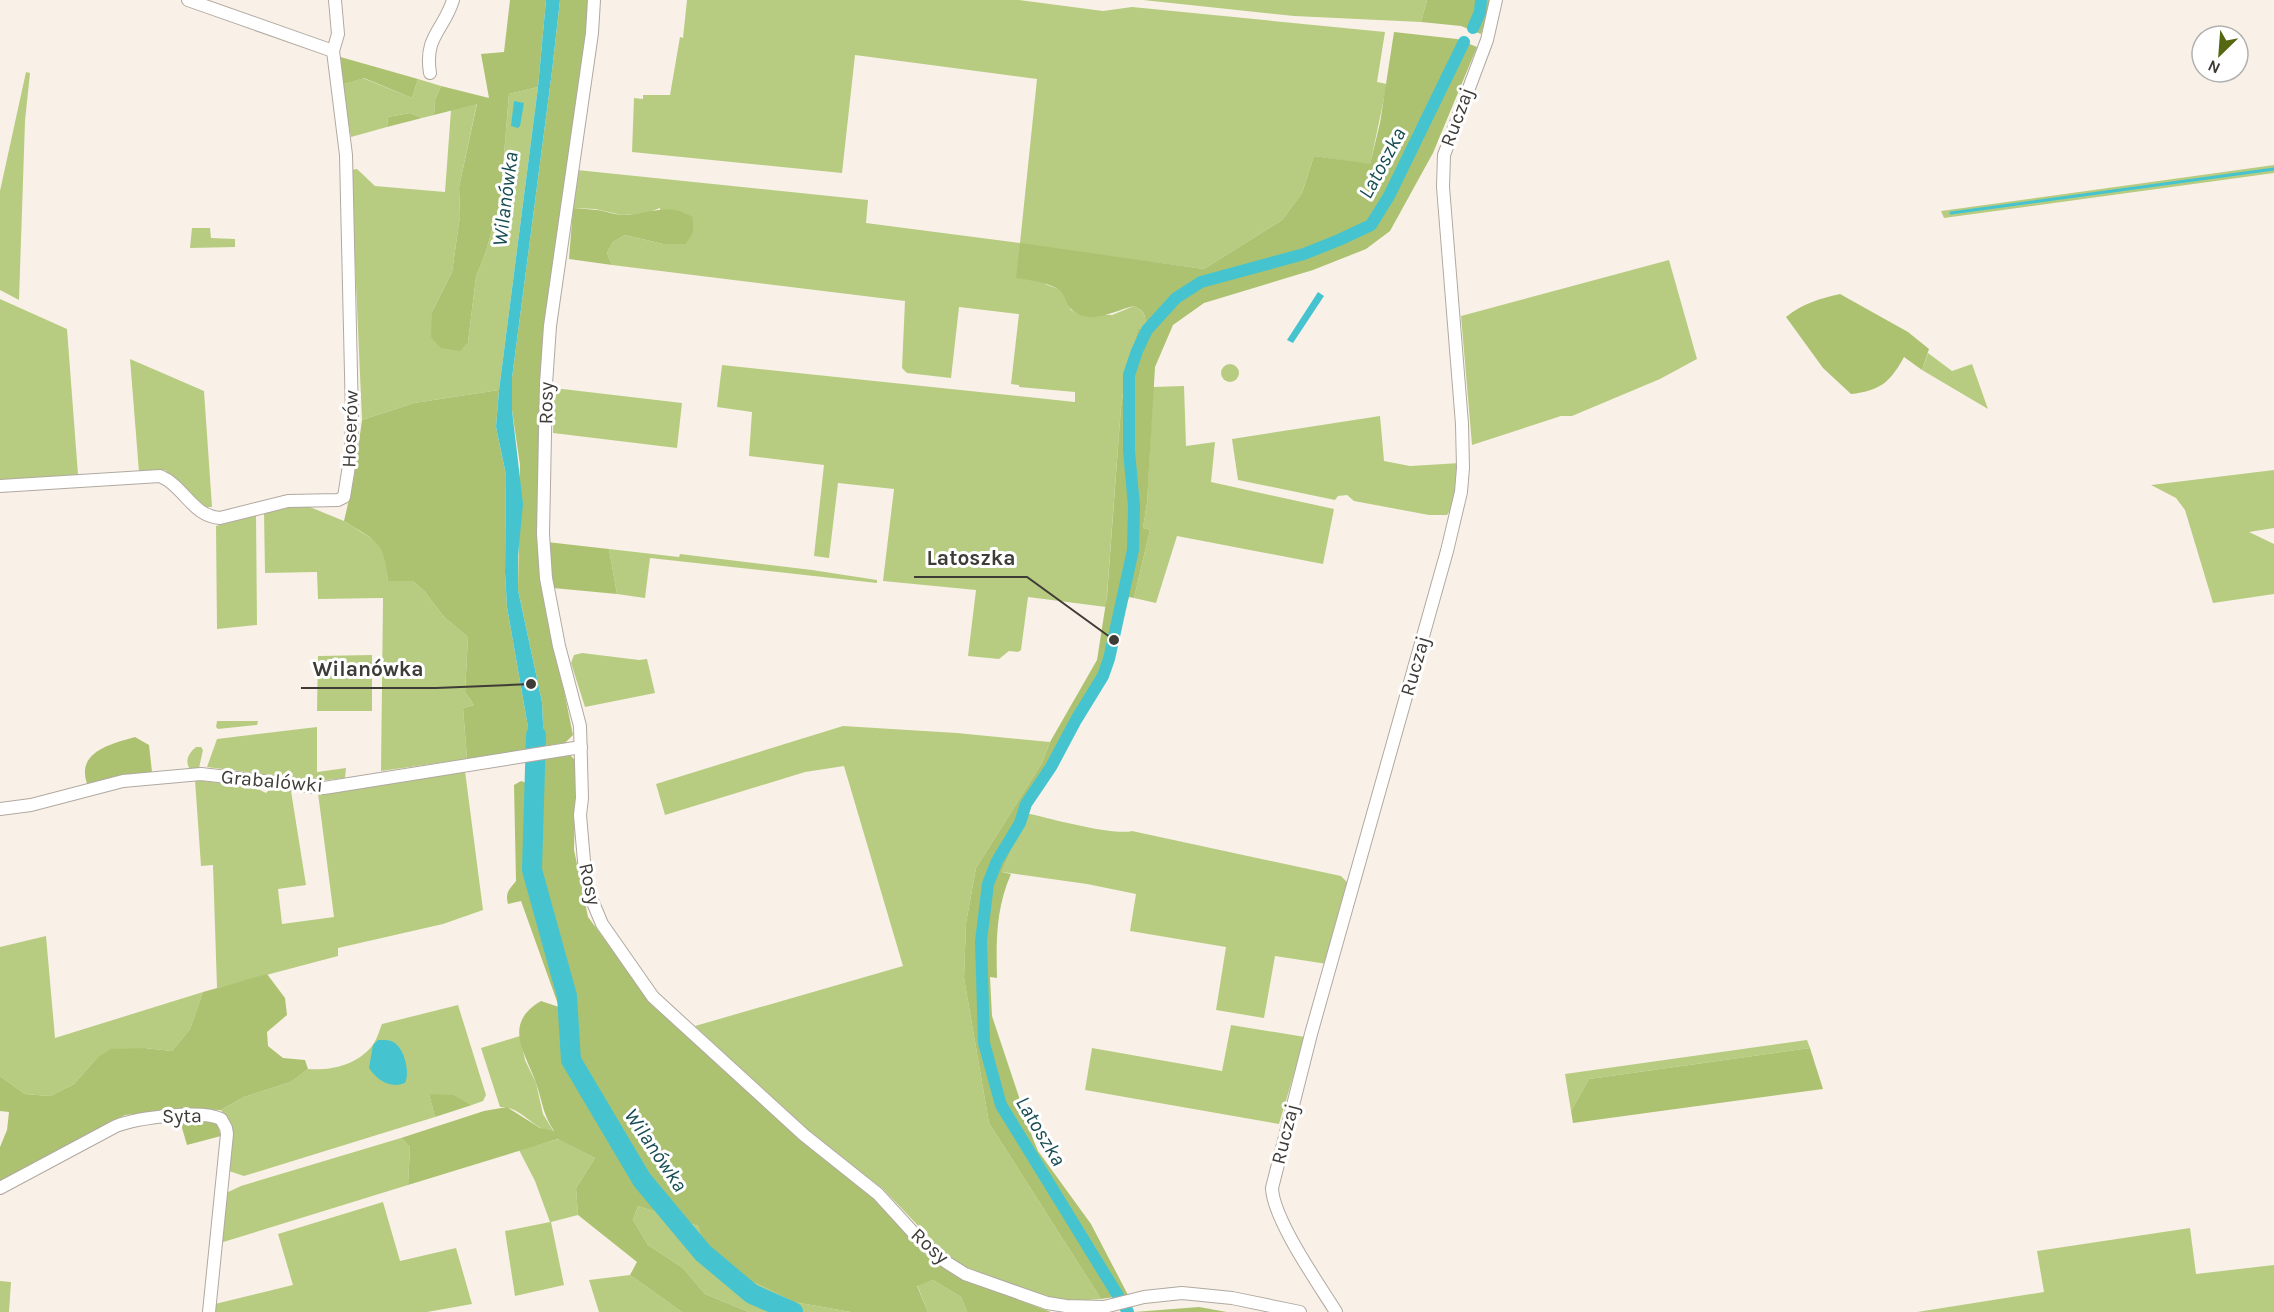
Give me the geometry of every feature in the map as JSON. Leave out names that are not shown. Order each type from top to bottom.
[{"type":"street","points":[[188,0],[333,51]]},
{"type":"street","name":"Hoserów","points":[[0,486],[160,476],[169,481],[201,513],[220,518],[288,501],[338,500],[344,497],[351,453],[352,417],[346,155],[333,51],[338,34],[335,0]]},
{"type":"street","points":[[430,73],[428,55],[431,42],[453,0]]},
{"type":"street","name":"Rosy","points":[[594,0],[592,33],[550,326],[546,384],[543,534],[546,578],[559,646],[580,726],[580,815],[589,893],[602,924],[653,996],[804,1135],[878,1194],[920,1240],[946,1262],[965,1274],[1047,1303],[1066,1306],[1104,1307],[1144,1297],[1182,1293],[1210,1294],[1300,1312]]},
{"type":"street","name":"Ruczaj","points":[[1335,1312],[1283,1224],[1272,1198],[1272,1188],[1311,1034],[1447,550],[1461,492],[1462,434],[1443,187],[1444,155],[1487,40],[1496,0]]},
{"type":"street","name":"Grabalówki","points":[[0,809],[31,805],[133,780],[201,774],[324,788],[581,747]]},
{"type":"street","name":"Syta","points":[[0,1188],[73,1148],[127,1122],[158,1117],[209,1115],[221,1119],[227,1134],[209,1312]]},
{"type":"green space","points":[[510,0],[546,0],[538,87],[509,94],[500,203],[476,277],[468,342],[460,351],[441,348],[431,337],[432,312],[452,272],[460,216],[459,187],[477,104],[434,115],[435,100],[441,86],[489,98],[481,54],[504,52]]},
{"type":"green space","points":[[560,0],[588,0],[588,18],[551,304],[542,344],[552,632],[573,735],[565,743],[544,746],[542,702],[518,590],[520,465],[512,410],[512,378]]},
{"type":"green space","points":[[687,0],[1019,0],[1103,11],[1132,7],[1385,32],[1377,82],[1387,84],[1370,165],[1314,156],[1302,193],[1282,220],[1204,269],[1020,244],[1045,284],[1063,293],[1071,310],[1078,314],[1112,315],[1134,306],[1141,310],[1145,318],[1145,330],[1138,330],[1126,373],[1121,407],[1106,607],[1028,597],[1021,650],[1009,651],[999,659],[968,656],[976,590],[883,581],[894,489],[838,483],[829,558],[814,556],[824,465],[749,456],[752,412],[717,407],[722,365],[1075,402],[1075,392],[1019,387],[1019,385],[1011,384],[1019,314],[959,307],[951,378],[907,373],[902,368],[905,301],[612,265],[607,253],[613,242],[625,235],[663,244],[660,208],[647,213],[622,215],[595,209],[573,208],[577,170],[868,200],[866,223],[1020,243],[1037,79],[855,55],[842,173],[632,152],[634,98],[643,99],[643,95],[670,95],[680,37],[683,38]]},
{"type":"green space","points":[[1143,0],[1427,0],[1421,22],[1294,16]]},
{"type":"green space","points":[[1427,0],[1489,0],[1489,8],[1481,34],[1461,26],[1421,22]]},
{"type":"green space","points":[[1394,32],[1457,39],[1477,47],[1433,153],[1390,231],[1366,249],[1313,270],[1204,303],[1173,325],[1155,367],[1147,503],[1143,528],[1150,530],[1134,598],[1129,597],[1117,631],[1109,669],[1026,813],[1002,872],[1011,874],[1000,912],[997,938],[997,978],[990,977],[992,1016],[1038,1151],[1091,1224],[1128,1295],[1101,1299],[989,1123],[964,978],[966,923],[976,868],[1042,763],[1050,742],[1097,660],[1107,596],[1121,407],[1126,373],[1138,329],[1145,330],[1145,321],[1141,310],[1134,306],[1103,316],[1079,315],[1070,308],[1062,293],[1056,288],[1016,278],[1020,243],[1204,269],[1282,220],[1302,193],[1314,156],[1370,164],[1380,123]]},
{"type":"green space","points":[[337,56],[418,79],[412,98],[364,78],[341,85]]},
{"type":"green space","points":[[26,72],[30,73],[25,121],[19,300],[0,290],[0,191]]},
{"type":"green space","points":[[363,78],[412,98],[418,79],[441,86],[435,100],[434,115],[422,118],[410,113],[388,117],[387,127],[351,137],[341,85]]},
{"type":"green space","points":[[538,87],[499,390],[414,403],[362,420],[351,170],[357,169],[375,186],[445,192],[451,110],[477,103],[459,187],[460,216],[452,272],[432,312],[468,342],[476,277],[500,203],[509,94]]},
{"type":"green space","points":[[410,113],[422,118],[387,127],[388,117]]},
{"type":"green space","points":[[2274,165],[2274,173],[1944,218],[1941,211]]},
{"type":"green space","points":[[573,208],[624,215],[675,210],[692,217],[692,235],[685,244],[663,244],[625,235],[613,242],[607,253],[612,265],[569,259]]},
{"type":"green space","points":[[192,228],[210,228],[211,238],[235,239],[235,247],[190,248]]},
{"type":"green space","points":[[1669,260],[1697,359],[1660,379],[1572,416],[1561,416],[1472,445],[1461,316]]},
{"type":"green space","points":[[1840,294],[1908,332],[1929,349],[1922,370],[1904,357],[1894,373],[1883,384],[1869,391],[1851,394],[1823,368],[1786,317],[1812,302]]},
{"type":"green space","points":[[0,299],[67,329],[78,475],[0,481]]},
{"type":"green space","points":[[1928,353],[1952,371],[1972,364],[1988,409],[1922,370]]},
{"type":"green space","points":[[130,359],[204,391],[212,507],[202,507],[165,470],[139,472]]},
{"type":"green space","points":[[1226,364],[1234,364],[1239,369],[1237,380],[1226,382],[1221,377],[1221,369]]},
{"type":"green space","points":[[1184,386],[1186,446],[1215,442],[1211,482],[1334,509],[1323,564],[1177,536],[1156,603],[1134,598],[1150,530],[1143,528],[1147,503],[1153,387]]},
{"type":"green space","points":[[554,388],[682,403],[677,448],[553,433]]},
{"type":"green space","points":[[499,390],[496,427],[506,475],[507,607],[530,749],[467,759],[463,708],[474,705],[465,692],[468,637],[444,617],[425,592],[413,581],[388,581],[384,557],[377,544],[344,521],[354,478],[362,420],[414,403]]},
{"type":"green space","points":[[1380,416],[1384,461],[1410,466],[1460,463],[1454,505],[1447,515],[1429,515],[1354,501],[1347,495],[1338,496],[1335,500],[1238,480],[1232,439]]},
{"type":"green space","points":[[2274,470],[2274,528],[2249,532],[2274,544],[2274,594],[2213,603],[2185,510],[2176,498],[2151,485]]},
{"type":"green space","points":[[290,504],[305,505],[344,521],[377,542],[386,558],[388,581],[413,581],[425,592],[444,617],[468,637],[465,692],[474,705],[463,708],[467,759],[381,771],[383,598],[318,599],[317,572],[265,573],[264,512]]},
{"type":"green space","points":[[256,515],[257,625],[217,629],[216,526]]},
{"type":"green space","points":[[547,542],[609,549],[617,594],[553,588]]},
{"type":"green space","points":[[609,549],[679,557],[680,554],[812,570],[877,580],[877,583],[650,558],[645,598],[617,594]]},
{"type":"green space","points":[[582,653],[647,659],[655,693],[585,707],[571,663],[574,655]]},
{"type":"green space","points":[[372,655],[372,711],[317,711],[318,656]]},
{"type":"green space","points":[[217,721],[258,721],[257,725],[218,729]]},
{"type":"green space","points":[[843,726],[957,733],[1050,742],[1042,763],[976,868],[966,923],[964,978],[989,1123],[1101,1299],[1074,1301],[1043,1296],[966,1269],[950,1259],[883,1189],[810,1133],[695,1026],[903,966],[844,766],[805,772],[665,815],[656,784]]},
{"type":"green space","points":[[317,727],[317,772],[346,768],[345,778],[317,781],[207,767],[217,739]]},
{"type":"green space","points":[[135,737],[149,745],[152,772],[113,777],[88,786],[85,774],[90,757],[106,747]]},
{"type":"green space","points":[[196,747],[201,747],[203,750],[199,768],[195,770],[189,768],[187,762]]},
{"type":"green space","points":[[570,755],[575,760],[576,767],[574,850],[588,917],[651,1002],[801,1139],[874,1199],[931,1260],[971,1282],[1051,1312],[967,1312],[961,1297],[933,1280],[917,1286],[928,1312],[851,1312],[794,1302],[751,1281],[704,1243],[698,1226],[638,1206],[633,1220],[648,1245],[683,1268],[705,1294],[749,1312],[682,1312],[630,1275],[637,1262],[578,1215],[576,1188],[595,1158],[558,1139],[408,1185],[410,1147],[401,1138],[484,1111],[507,1107],[540,1128],[554,1131],[545,1113],[522,1049],[519,1029],[522,1019],[529,1010],[541,1001],[559,1007],[521,901],[508,904],[507,897],[508,891],[516,881],[514,785],[521,781],[527,783],[526,761]]},
{"type":"green space","points":[[465,771],[483,910],[443,924],[338,948],[338,956],[217,988],[213,865],[201,866],[195,780],[254,787],[266,793],[270,789],[291,791],[306,885],[278,889],[282,924],[334,917],[318,793]]},
{"type":"green space","points":[[1026,813],[1096,829],[1132,831],[1341,876],[1348,883],[1327,964],[1275,956],[1264,1018],[1216,1010],[1226,947],[1130,931],[1136,894],[1087,884],[1002,872]]},
{"type":"green space","points":[[46,936],[55,1038],[203,992],[190,1029],[172,1051],[145,1048],[97,1058],[74,1084],[50,1096],[25,1094],[0,1076],[0,947]]},
{"type":"green space","points":[[267,974],[285,998],[287,1015],[267,1032],[268,1046],[283,1058],[305,1060],[308,1069],[291,1082],[244,1097],[221,1110],[186,1109],[125,1115],[0,1183],[0,1147],[7,1130],[9,1112],[0,1111],[0,1076],[25,1094],[50,1096],[74,1084],[97,1058],[111,1049],[145,1048],[172,1051],[190,1029],[203,992]]},
{"type":"green space","points":[[458,1005],[486,1095],[483,1101],[472,1105],[464,1101],[429,1094],[435,1117],[244,1176],[229,1171],[231,1124],[221,1110],[244,1097],[291,1082],[308,1069],[334,1068],[359,1058],[372,1046],[382,1024]]},
{"type":"green space","points":[[1231,1025],[1305,1037],[1279,1124],[1085,1090],[1092,1048],[1222,1071]]},
{"type":"green space","points":[[520,1036],[525,1060],[536,1083],[543,1114],[554,1132],[540,1128],[515,1110],[500,1107],[481,1048]]},
{"type":"green space","points":[[1807,1040],[1810,1048],[1589,1079],[1571,1111],[1565,1074]]},
{"type":"green space","points":[[1810,1048],[1823,1089],[1573,1123],[1571,1111],[1589,1079]]},
{"type":"green space","points":[[429,1094],[453,1095],[472,1105],[435,1117]]},
{"type":"green space","points":[[205,1120],[217,1124],[221,1136],[187,1145],[180,1121]]},
{"type":"green space","points":[[401,1138],[410,1147],[408,1185],[220,1243],[226,1193],[241,1186]]},
{"type":"green space","points":[[559,1139],[595,1158],[576,1188],[578,1215],[551,1222],[564,1285],[515,1296],[505,1231],[550,1222],[535,1181],[519,1150]]},
{"type":"green space","points":[[383,1202],[400,1261],[456,1248],[472,1304],[427,1312],[214,1312],[215,1304],[293,1285],[278,1234]]},
{"type":"green space","points":[[638,1206],[698,1226],[705,1243],[751,1281],[794,1302],[851,1312],[749,1312],[705,1294],[683,1268],[648,1245],[633,1220]]},
{"type":"green space","points":[[2190,1228],[2196,1274],[2274,1265],[2274,1312],[1917,1312],[2044,1292],[2037,1251]]},
{"type":"green space","points":[[630,1275],[682,1312],[599,1312],[589,1280]]},
{"type":"green space","points":[[933,1280],[961,1297],[967,1312],[928,1312],[917,1285]]},
{"type":"green space","points":[[0,1281],[11,1282],[9,1312],[0,1312]]},
{"type":"green space","points":[[1199,1307],[1227,1312],[1134,1312]]},
{"type":"water","points":[[546,0],[560,0],[512,378],[512,410],[523,504],[518,556],[518,590],[542,702],[544,746],[530,749],[507,607],[506,475],[496,427],[538,87]]},
{"type":"water","points":[[514,101],[524,103],[518,128],[511,126]]},
{"type":"water","points":[[1318,292],[1324,296],[1293,343],[1287,340]]},
{"type":"water","points":[[378,1040],[391,1041],[400,1048],[407,1069],[405,1083],[394,1085],[384,1082],[369,1068],[373,1045]]},
{"type":"waterway","name":"Latoszka","points":[[1473,28],[1480,12],[1481,0]]},
{"type":"waterway","name":"Latoszka","points":[[1128,1312],[1001,1105],[984,1043],[981,941],[988,884],[997,861],[1020,823],[1026,804],[1051,767],[1103,676],[1109,659],[1133,550],[1134,506],[1129,451],[1129,375],[1147,330],[1176,298],[1201,282],[1304,254],[1371,225],[1389,196],[1464,42]]},
{"type":"waterway","points":[[1951,213],[2274,169]]},
{"type":"waterway","name":"Wilanówka","points":[[536,735],[532,870],[567,996],[571,1060],[642,1180],[703,1253],[752,1294],[793,1312]]},
{"type":"place","name":"Latoszka","points":[[1114,640]]},
{"type":"place","name":"Wilanówka","points":[[531,684]]}]
